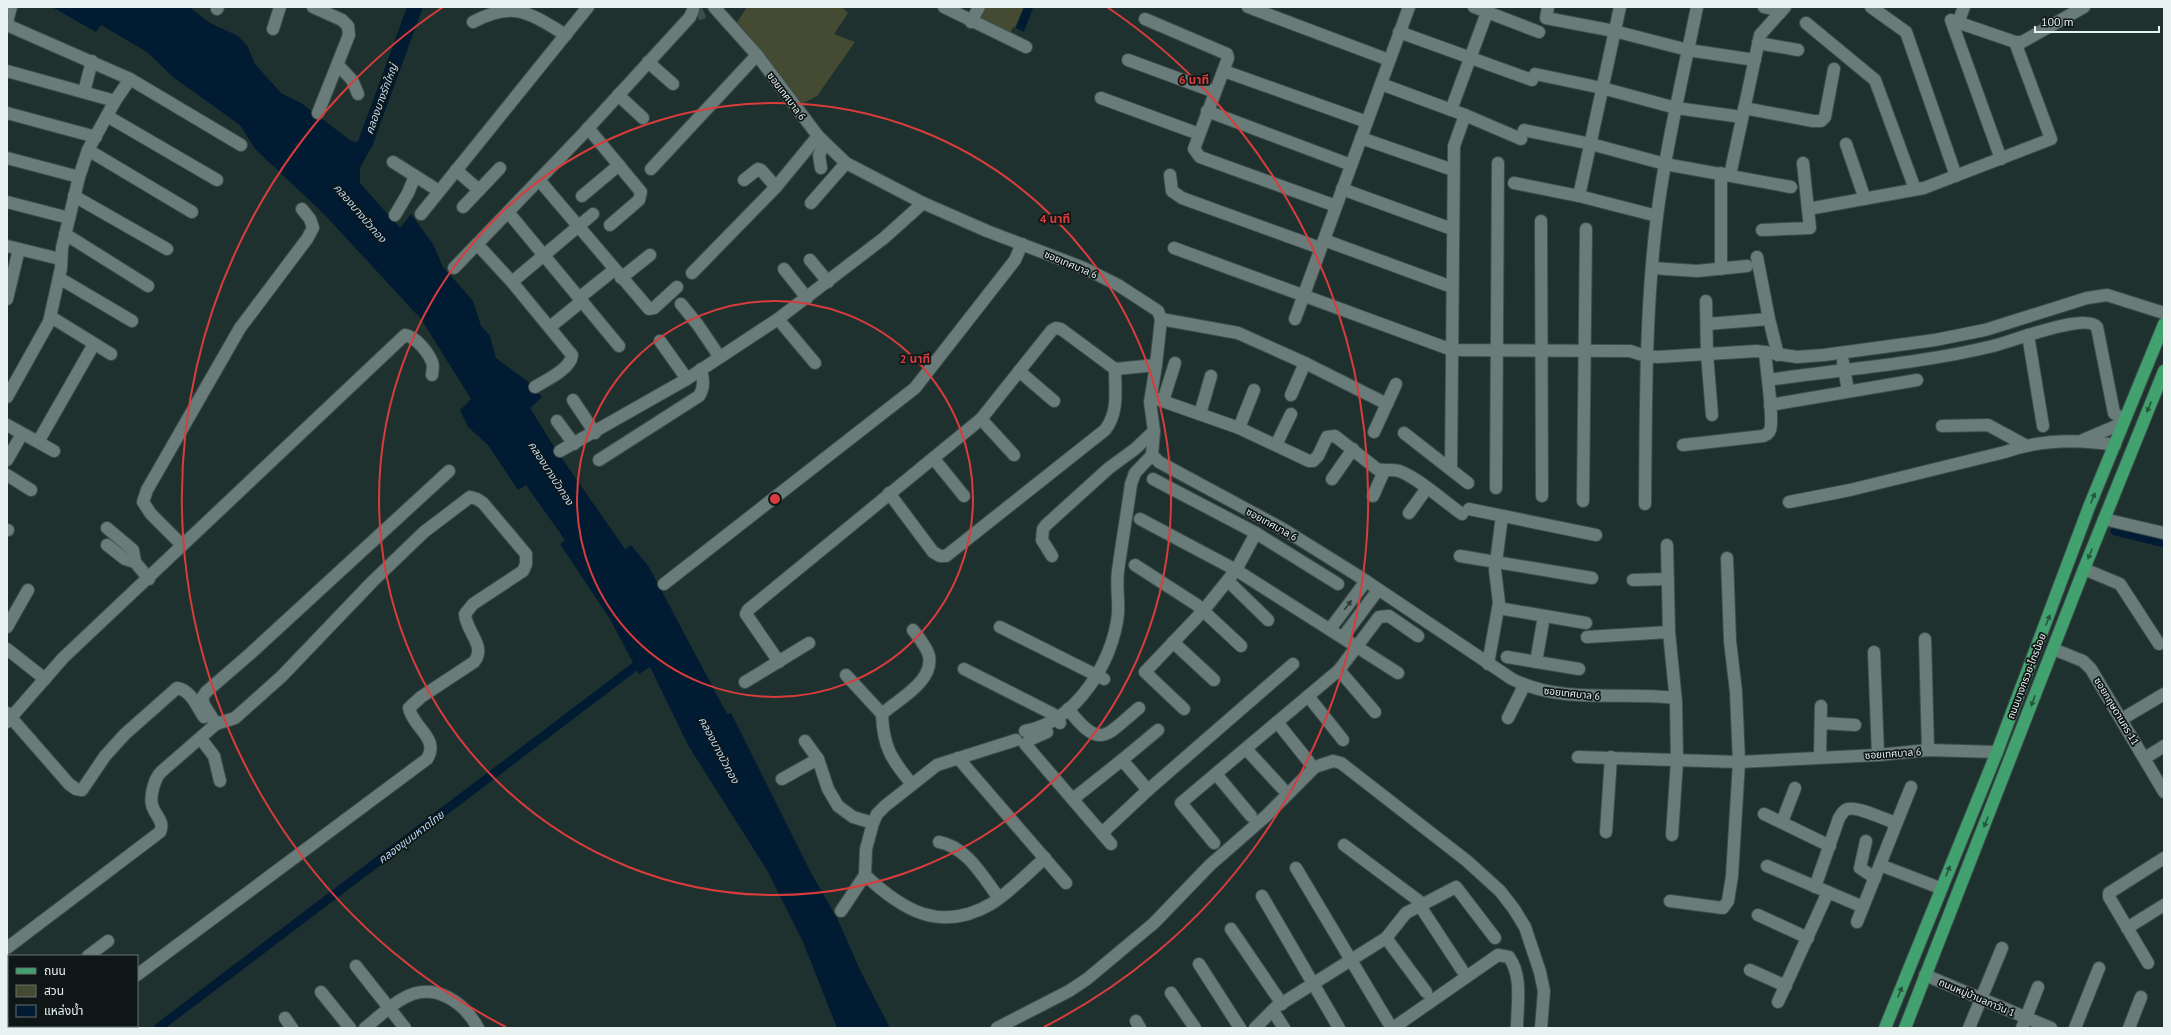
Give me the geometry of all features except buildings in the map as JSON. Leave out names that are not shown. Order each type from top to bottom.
[{"type":"main road","name":"ถนนบางกรวย-ไทรน้อย","points":[[1885,1028],[1940,888],[1997,752],[2089,507],[2164,324]]},
{"type":"main road","name":"ถนนบางกรวย-ไทรน้อย","points":[[1904,1028],[2084,569],[2164,371]]},
{"type":"main road","points":[[2028,671],[2043,676]]},
{"type":"street","points":[[7,22],[11,7]]},
{"type":"street","points":[[273,29],[280,7]]},
{"type":"street","points":[[313,7],[342,20],[348,26],[349,35],[318,113]]},
{"type":"street","points":[[421,214],[588,7]]},
{"type":"street","points":[[944,7],[971,22],[1026,47]]},
{"type":"street","points":[[971,22],[979,7]]},
{"type":"street","points":[[1248,7],[1389,60]]},
{"type":"street","points":[[1294,319],[1409,7]]},
{"type":"street","points":[[1474,7],[1488,9],[1539,32]]},
{"type":"street","points":[[1548,7],[1546,18],[1614,31],[1688,50],[1755,60]]},
{"type":"street","points":[[1579,196],[1620,7]]},
{"type":"street","points":[[1645,504],[1646,356],[1657,216],[1665,164],[1697,7]]},
{"type":"street","points":[[1764,7],[1783,10]]},
{"type":"street","points":[[1871,7],[1906,32],[1956,176]]},
{"type":"street","points":[[1958,23],[1964,7]]},
{"type":"street","points":[[2001,159],[1952,20],[2015,42],[2022,42],[2084,7]]},
{"type":"street","points":[[473,22],[488,13],[504,8],[522,10],[566,35]]},
{"type":"street","points":[[1451,110],[1488,9]]},
{"type":"street","points":[[1721,269],[1725,174],[1743,113],[1760,35],[1783,10]]},
{"type":"street","points":[[454,268],[588,128],[648,62],[702,11]]},
{"type":"street","name":"ซอยเทศบาล 6","points":[[702,11],[757,55],[821,139],[846,163],[923,203],[1084,268],[1147,302],[1158,311],[1160,319]]},
{"type":"street","points":[[1145,19],[1224,52],[1228,58],[1194,149],[1200,157],[1336,206]]},
{"type":"street","points":[[1806,23],[1876,80],[1915,190]]},
{"type":"street","points":[[7,26],[92,61],[130,79],[241,145]]},
{"type":"street","points":[[1400,32],[1470,58],[1534,77],[1602,88],[1676,108],[1743,113],[1813,121],[1821,121],[1824,116],[1834,69]]},
{"type":"street","points":[[1808,209],[1915,190],[1956,176],[2051,139],[2015,42]]},
{"type":"street","points":[[1758,43],[1798,50]]},
{"type":"street","points":[[651,169],[757,55]]},
{"type":"street","points":[[1128,60],[1215,92]]},
{"type":"street","points":[[84,92],[92,61]]},
{"type":"street","points":[[648,62],[673,84]]},
{"type":"street","points":[[338,65],[339,69],[349,76],[358,94]]},
{"type":"street","points":[[7,71],[115,101]]},
{"type":"street","points":[[1224,71],[1367,122]]},
{"type":"street","points":[[7,396],[47,327],[51,317],[59,278],[60,259],[65,234],[79,177],[88,150],[115,101],[130,79]]},
{"type":"street","points":[[1380,84],[1522,134],[1590,144],[1665,164],[1791,187]]},
{"type":"street","points":[[618,95],[643,118]]},
{"type":"street","points":[[1101,98],[1199,134]]},
{"type":"street","points":[[1207,111],[1351,165]]},
{"type":"street","points":[[7,113],[96,137]]},
{"type":"street","points":[[1451,469],[1453,170],[1454,146],[1465,115]]},
{"type":"street","points":[[107,116],[218,180]]},
{"type":"street","points":[[588,128],[641,192],[640,200],[610,225]]},
{"type":"street","points":[[1361,138],[1453,170]]},
{"type":"street","points":[[821,139],[819,155],[821,168]]},
{"type":"street","points":[[692,273],[821,139]]},
{"type":"street","points":[[1846,144],[1865,199]]},
{"type":"street","points":[[88,150],[192,212]]},
{"type":"street","points":[[7,158],[79,177]]},
{"type":"street","points":[[393,162],[439,191]]},
{"type":"street","points":[[811,203],[846,163]]},
{"type":"street","points":[[1496,488],[1498,163]]},
{"type":"street","points":[[1762,230],[1810,228],[1803,163]]},
{"type":"street","points":[[582,196],[619,165]]},
{"type":"street","points":[[463,207],[500,168]]},
{"type":"street","points":[[744,180],[758,169],[761,170],[776,187]]},
{"type":"street","points":[[456,170],[479,190]]},
{"type":"street","points":[[1170,175],[1172,191],[1182,198],[1452,287]]},
{"type":"street","points":[[395,216],[408,193],[415,176]]},
{"type":"street","points":[[539,180],[617,274],[649,309],[654,308],[678,287]]},
{"type":"street","points":[[1514,183],[1579,196],[1657,216]]},
{"type":"street","points":[[1342,189],[1452,229]]},
{"type":"street","points":[[74,196],[167,249]]},
{"type":"street","points":[[7,202],[69,218]]},
{"type":"street","points":[[560,451],[595,433],[687,379],[719,356],[778,319],[884,238],[923,203]]},
{"type":"street","points":[[182,545],[151,514],[143,502],[147,490],[240,328],[307,239],[313,228],[310,219],[302,209]]},
{"type":"street","points":[[508,212],[619,346]]},
{"type":"street","points":[[512,282],[593,214]]},
{"type":"street","points":[[1541,221],[1542,496]]},
{"type":"street","points":[[1583,501],[1586,229]]},
{"type":"street","points":[[65,234],[148,286]]},
{"type":"street","points":[[477,244],[512,282],[572,355],[572,360],[535,387]]},
{"type":"street","points":[[664,584],[915,388],[1014,260],[1022,244]]},
{"type":"street","points":[[7,246],[60,259]]},
{"type":"street","points":[[1174,248],[1452,350],[1630,351],[1646,356],[1765,352],[1797,357],[1842,353],[1935,340],[1985,330],[2087,298],[2107,295],[2164,313]]},
{"type":"street","points":[[8,294],[19,249]]},
{"type":"street","points":[[550,327],[580,299],[617,274],[650,255]]},
{"type":"street","points":[[1757,257],[1769,319],[1778,355]]},
{"type":"street","points":[[810,260],[828,282]]},
{"type":"street","points":[[1652,268],[1697,271],[1747,266]]},
{"type":"street","points":[[784,269],[807,298]]},
{"type":"street","points":[[59,278],[132,320]]},
{"type":"street","points":[[1706,301],[1707,354],[1712,415]]},
{"type":"street","points":[[681,304],[698,325],[719,356]]},
{"type":"street","points":[[2055,308],[2056,326]]},
{"type":"street","points":[[51,317],[111,354]]},
{"type":"street","points":[[778,319],[815,362]]},
{"type":"street","points":[[841,911],[865,875],[866,849],[873,824],[877,814],[885,806],[937,765],[1024,739],[1058,721],[1091,699],[1115,653],[1113,640],[1118,614],[1118,572],[1131,484],[1135,473],[1148,459],[1154,431],[1150,397],[1156,365],[1160,319],[1238,333],[1305,362],[1387,404]]},
{"type":"street","points":[[1707,324],[1769,319]]},
{"type":"street","points":[[1768,380],[1938,358],[1994,346],[2056,326],[2090,323],[2097,327],[2114,413],[2124,422],[2083,440]]},
{"type":"street","points":[[779,662],[746,612],[888,493],[934,459],[981,419],[1052,330],[1056,328],[1115,369],[1156,365]]},
{"type":"street","points":[[214,727],[188,692],[184,689],[177,688],[124,734],[105,756],[82,790],[76,789],[69,784],[8,717],[64,658],[149,579],[182,545],[404,335],[411,338],[425,351],[433,364],[432,375]]},
{"type":"street","points":[[2028,335],[2043,426]]},
{"type":"street","points":[[660,341],[687,379]]},
{"type":"street","points":[[38,442],[94,344]]},
{"type":"street","points":[[1683,444],[1763,436],[1770,430],[1770,405],[1765,352]]},
{"type":"street","points":[[1842,353],[1848,391]]},
{"type":"street","points":[[1291,395],[1305,362]]},
{"type":"street","points":[[1162,401],[1175,363]]},
{"type":"street","points":[[599,460],[699,396],[703,390],[704,382],[701,369]]},
{"type":"street","points":[[888,493],[933,552],[940,556],[946,556],[1028,493],[1105,430],[1112,421],[1115,412],[1115,369]]},
{"type":"street","points":[[1019,371],[1054,401]]},
{"type":"street","points":[[1200,414],[1211,376]]},
{"type":"street","points":[[1770,405],[1917,380]]},
{"type":"street","points":[[1374,432],[1396,384]]},
{"type":"street","points":[[1240,428],[1254,390]]},
{"type":"street","points":[[1150,397],[1240,428],[1308,461],[1313,461],[1318,456],[1327,437],[1331,436],[1341,439],[1377,469],[1384,471],[1398,470],[1465,511],[1502,516],[1596,535]]},
{"type":"street","points":[[573,400],[595,433]]},
{"type":"street","points":[[1276,445],[1291,414]]},
{"type":"street","points":[[981,419],[1014,455]]},
{"type":"street","points":[[557,421],[574,444]]},
{"type":"street","points":[[7,425],[54,451]]},
{"type":"street","points":[[1942,426],[1988,425],[2025,445]]},
{"type":"street","points":[[1052,556],[1042,540],[1043,529],[1046,525],[1109,468],[1135,449],[1154,431]]},
{"type":"street","points":[[1404,433],[1468,483]]},
{"type":"street","points":[[7,460],[22,434]]},
{"type":"street","points":[[1788,502],[1850,490],[2005,452],[2025,445],[2083,440],[2115,445]]},
{"type":"street","name":"ซอยเทศบาล 6","points":[[1135,449],[1148,459],[1159,462],[1283,529],[1366,581],[1488,664],[1524,686],[1545,692],[1582,696],[1675,698]]},
{"type":"street","points":[[1332,479],[1353,449]]},
{"type":"street","points":[[934,459],[964,496]]},
{"type":"street","points":[[214,727],[204,706],[202,698],[206,692],[251,653],[449,471]]},
{"type":"street","points":[[1373,496],[1384,471]]},
{"type":"street","points":[[7,475],[31,490]]},
{"type":"street","points":[[1153,479],[1256,534],[1338,584]]},
{"type":"street","points":[[1409,513],[1427,488]]},
{"type":"street","points":[[7,948],[160,832],[162,822],[152,804],[157,776],[214,727],[235,718],[282,676],[373,581],[424,532],[470,497],[483,503],[526,554],[526,564],[523,571],[473,604],[465,614],[465,620],[480,650],[479,656],[474,662],[421,697],[408,708],[410,715],[431,742],[431,753],[427,759],[138,974]]},
{"type":"street","points":[[1488,664],[1498,608],[1496,561],[1502,516]]},
{"type":"street","points":[[1140,519],[1236,570],[1398,673]]},
{"type":"street","points":[[2104,519],[2164,533]]},
{"type":"street","points":[[107,528],[133,550],[135,562],[149,579]]},
{"type":"street","points":[[1184,710],[1145,672],[1203,611],[1228,581],[1236,570],[1256,534]]},
{"type":"street","points":[[108,545],[125,559],[135,562]]},
{"type":"street","points":[[1667,545],[1669,632],[1675,698],[1677,761],[1672,835]]},
{"type":"street","points":[[1460,556],[1592,578]]},
{"type":"street","points":[[1670,901],[1723,908],[1726,906],[1732,876],[1739,762],[1736,692],[1730,641],[1727,558]]},
{"type":"street","points":[[1135,565],[1203,611],[1241,646]]},
{"type":"street","points":[[2084,569],[2120,584],[2159,644]]},
{"type":"street","points":[[1633,580],[1668,579]]},
{"type":"street","points":[[1228,581],[1268,620]]},
{"type":"street","points":[[1330,629],[1366,581]]},
{"type":"street","points":[[7,627],[28,590]]},
{"type":"street","points":[[1343,637],[1378,590]]},
{"type":"street","points":[[1498,608],[1586,623]]},
{"type":"street","points":[[1214,843],[1181,803],[1339,670],[1379,617],[1389,616],[1418,636]]},
{"type":"street","points":[[1536,662],[1544,616]]},
{"type":"street","points":[[1000,627],[1101,678]]},
{"type":"street","points":[[882,714],[913,690],[927,672],[929,657],[925,647],[913,630]]},
{"type":"street","points":[[1587,636],[1669,632]]},
{"type":"street","points":[[1925,639],[1928,750]]},
{"type":"street","points":[[1173,642],[1214,680]]},
{"type":"street","points":[[745,682],[809,643]]},
{"type":"street","points":[[7,649],[45,679]]},
{"type":"street","name":"ซอยกฤษดานคร 11","points":[[2053,649],[2088,665],[2122,719],[2164,792]]},
{"type":"street","points":[[1874,652],[1878,755]]},
{"type":"street","points":[[1507,657],[1579,669]]},
{"type":"street","points":[[1102,833],[1148,790],[1293,664]]},
{"type":"street","points":[[964,669],[1053,714],[1058,721]]},
{"type":"street","points":[[1339,670],[1374,712]]},
{"type":"street","points":[[846,676],[882,714],[882,730],[887,749],[894,762],[911,784]]},
{"type":"street","points":[[1508,718],[1524,686]]},
{"type":"street","points":[[2122,719],[2164,694]]},
{"type":"street","points":[[1308,696],[1342,740]]},
{"type":"street","points":[[1820,757],[1821,706]]},
{"type":"street","points":[[1071,713],[1088,731],[1101,737],[1139,708]]},
{"type":"street","points":[[1277,722],[1309,762]]},
{"type":"street","points":[[1820,723],[1855,725]]},
{"type":"street","points":[[1073,799],[1158,730]]},
{"type":"street","points":[[201,739],[214,756],[220,781]]},
{"type":"street","points":[[1024,739],[1111,844]]},
{"type":"street","points":[[805,741],[818,759],[828,789],[838,806],[853,817],[873,824]]},
{"type":"street","points":[[2145,758],[2164,746]]},
{"type":"street","points":[[1246,749],[1282,788]]},
{"type":"street","name":"ซอยเทศบาล 6","points":[[1578,757],[1739,762],[1878,755],[1928,750],[1997,752]]},
{"type":"street","points":[[1606,832],[1611,757]]},
{"type":"street","points":[[958,758],[1066,883]]},
{"type":"street","points":[[782,779],[818,759]]},
{"type":"street","points":[[1122,760],[1148,790]]},
{"type":"street","points":[[997,1028],[1069,991],[1087,979],[1154,923],[1210,865],[1266,816],[1315,767],[1333,760],[1341,763],[1467,861],[1500,891],[1525,927],[1538,965],[1544,991],[1541,1028]]},
{"type":"street","points":[[1216,774],[1251,816]]},
{"type":"street","points":[[1858,922],[1911,787]]},
{"type":"street","points":[[1782,822],[1795,788]]},
{"type":"street","points":[[1815,886],[1839,818],[1844,810],[1849,808],[1896,823]]},
{"type":"street","points":[[1764,814],[1830,846]]},
{"type":"street","points":[[1866,841],[1860,868],[1875,878]]},
{"type":"street","points":[[939,842],[949,844],[964,853],[999,898]]},
{"type":"street","points":[[1344,845],[1421,905],[1462,970]]},
{"type":"street","points":[[865,875],[894,900],[911,910],[933,917],[953,918],[968,915],[999,898],[1045,858]]},
{"type":"street","points":[[2148,963],[2109,897],[2109,893],[2164,858]]},
{"type":"street","points":[[1880,864],[1940,888]]},
{"type":"street","points":[[1767,866],[1863,907]]},
{"type":"street","points":[[1296,868],[1391,1025],[1498,955],[1509,957],[1515,966],[1518,981],[1517,1028]]},
{"type":"street","points":[[1255,1028],[1278,1007],[1386,938],[1406,913],[1456,887],[1495,938]]},
{"type":"street","points":[[1778,1002],[1828,892]]},
{"type":"street","points":[[1262,896],[1339,1028]]},
{"type":"street","points":[[2127,928],[2163,907]]},
{"type":"street","points":[[1758,915],[1808,938]]},
{"type":"street","points":[[1231,929],[1278,1007],[1284,1028]]},
{"type":"street","points":[[1386,938],[1426,992]]},
{"type":"street","points":[[89,955],[108,941]]},
{"type":"street","points":[[1969,1028],[2002,948]]},
{"type":"street","points":[[1200,964],[1240,1028]]},
{"type":"street","points":[[356,966],[405,1028]]},
{"type":"street","points":[[2075,1028],[2099,968]]},
{"type":"street","points":[[1750,970],[1786,986]]},
{"type":"street","name":"ถนนหมู่บ้านลภาวัน 1","points":[[1925,975],[1981,999],[2024,1023],[2051,1028]]},
{"type":"street","points":[[2024,1023],[2038,987]]},
{"type":"street","points":[[321,992],[350,1028]]},
{"type":"street","points":[[365,1028],[405,997],[427,992],[443,995],[459,1003],[478,1028]]},
{"type":"street","points":[[1171,993],[1195,1028]]},
{"type":"street","points":[[2129,1028],[2141,997]]},
{"type":"green space","points":[[747,7],[842,7],[848,13],[834,34],[855,42],[817,96],[802,104],[736,24]]},
{"type":"green space","points":[[986,7],[1024,7],[1015,27],[1013,27],[1010,33],[981,20],[980,17]]},
{"type":"water","name":"คลองบางบัวทอง","points":[[52,7],[189,7],[210,23],[238,36],[247,45],[255,64],[281,93],[301,103],[350,140],[370,149],[360,168],[360,183],[400,228],[411,214],[433,244],[443,267],[473,301],[481,326],[490,336],[496,358],[531,384],[542,397],[530,408],[556,450],[625,549],[631,545],[649,567],[727,714],[731,713],[809,869],[838,920],[861,972],[890,1028],[837,1028],[803,942],[767,870],[689,747],[650,667],[639,674],[610,619],[560,544],[565,540],[526,485],[518,490],[488,445],[468,427],[460,410],[471,399],[421,319],[323,213],[256,150],[240,125],[173,77],[147,52],[101,25],[96,32]]},
{"type":"water","points":[[1024,7],[1033,8],[1024,32],[1016,28]]},
{"type":"waterway","name":"คลองบางรักใหญ่","points":[[350,161],[365,144],[415,7]]},
{"type":"waterway","points":[[2115,531],[2164,543]]},
{"type":"waterway","name":"คลองขุนมหาดไทย","points":[[158,1028],[645,659]]},
{"type":"tunnel","points":[[697,15],[704,12]]}]
